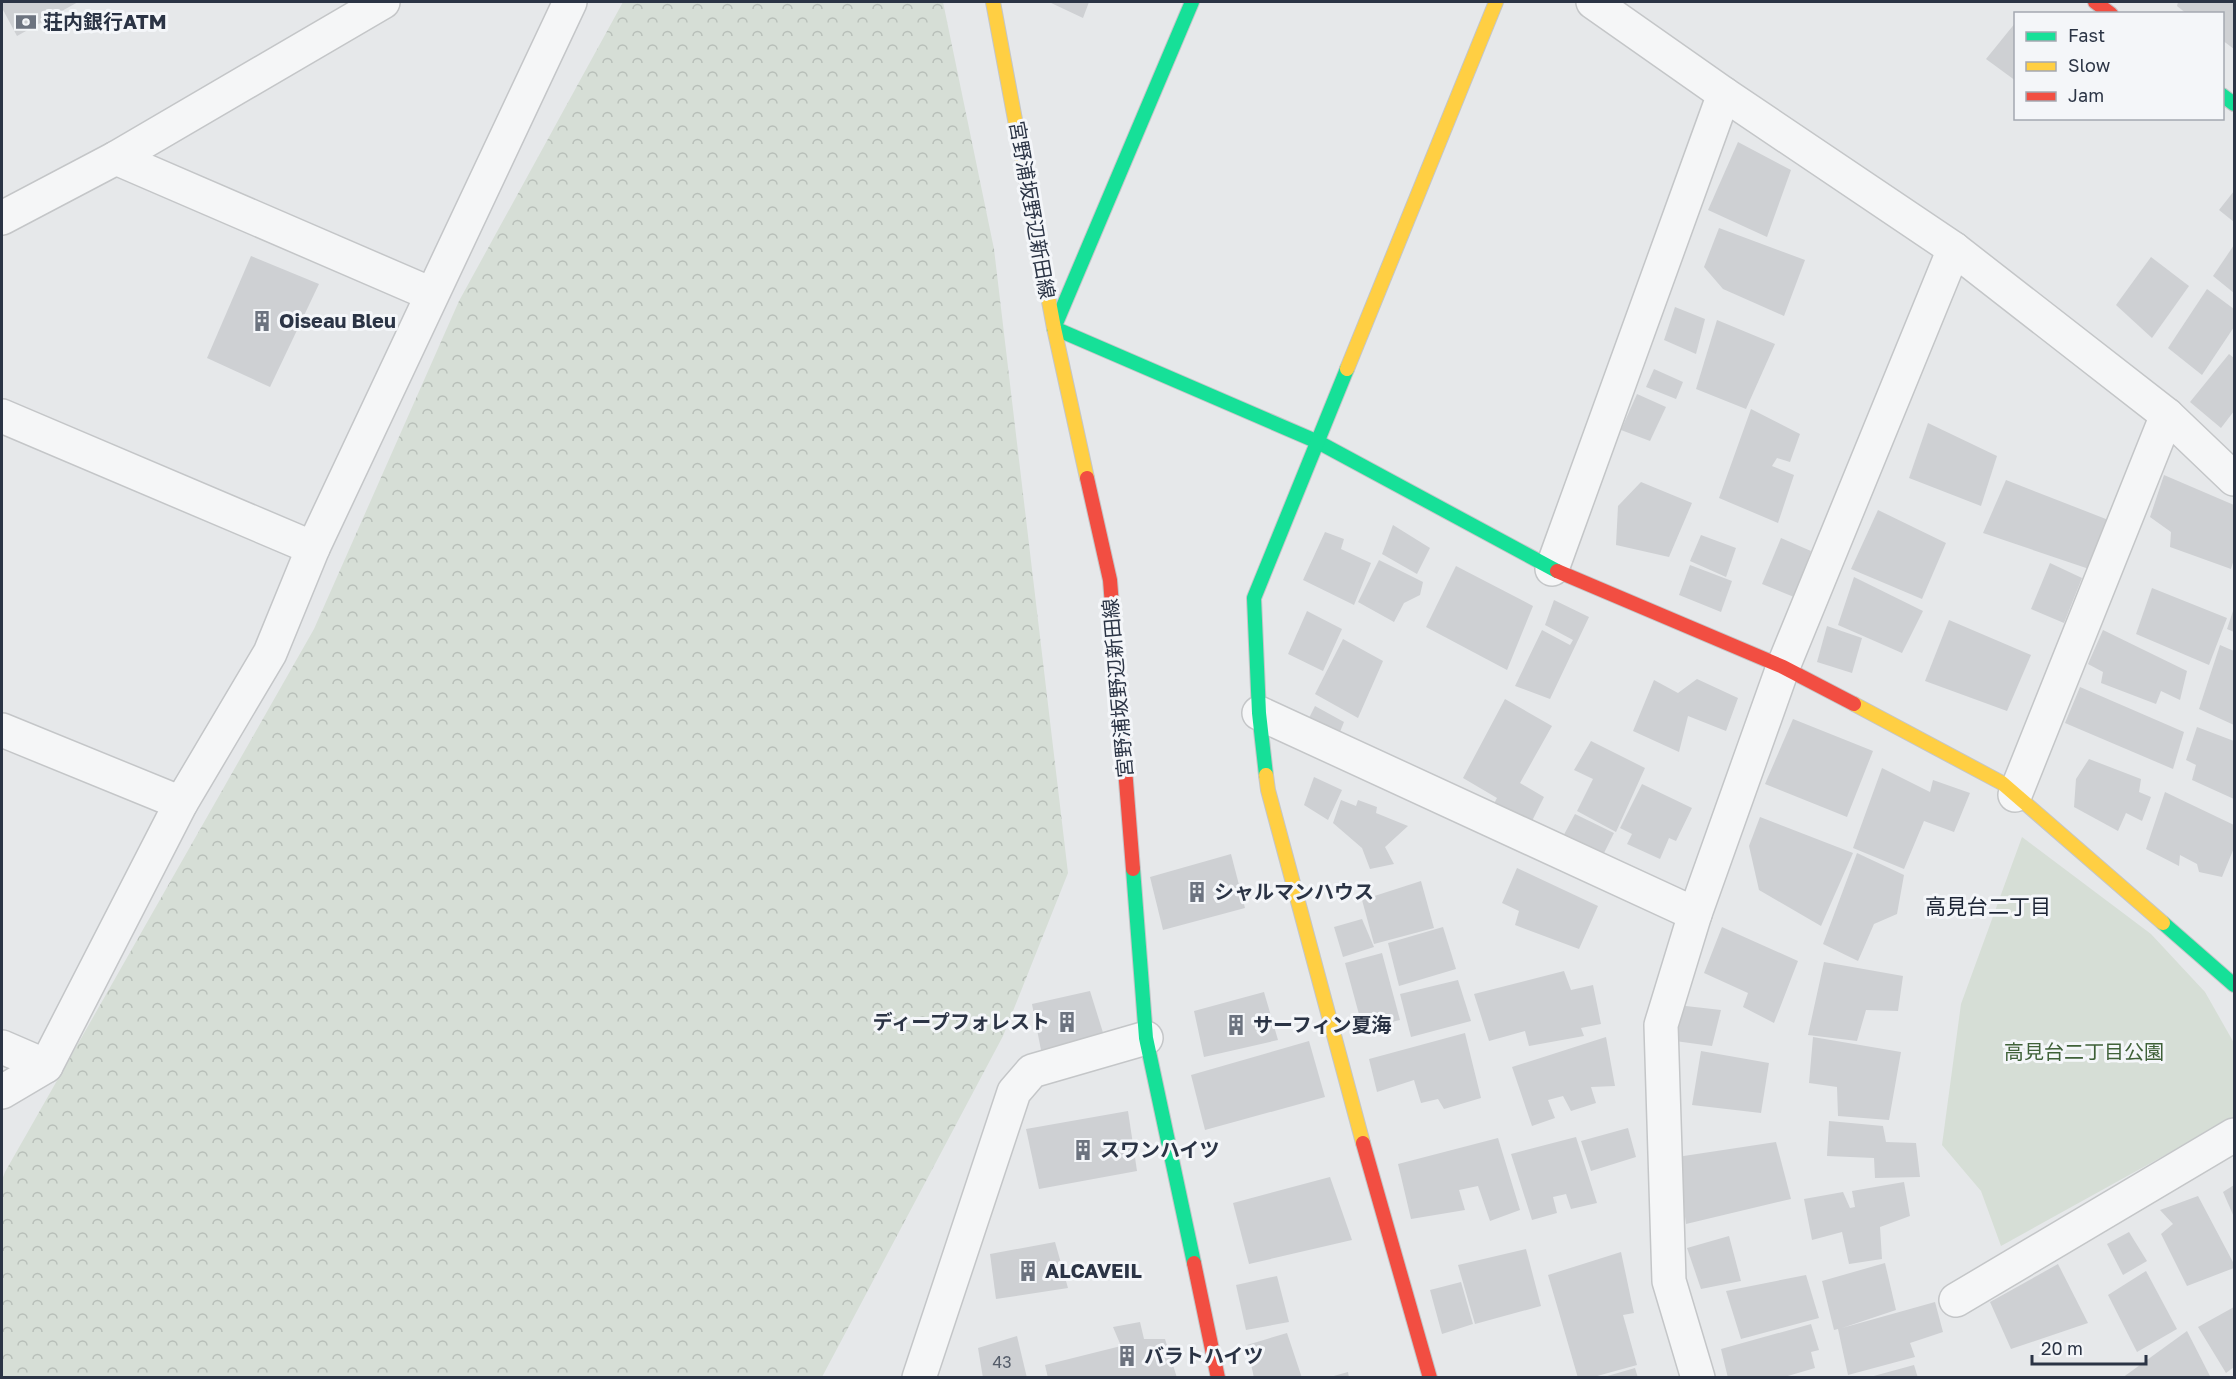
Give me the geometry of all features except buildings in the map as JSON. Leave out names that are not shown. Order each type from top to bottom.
[{"type":"street","points":[[2,218],[116,158],[383,2]]},
{"type":"street","points":[[2,1092],[45,1066],[181,803],[270,653],[313,548],[570,2]]},
{"type":"street","name":"宮野浦坂野辺新田線","points":[[993,2],[1053,328],[1110,580],[1146,1038],[1218,1377]]},
{"type":"street","points":[[1192,2],[1053,328],[1318,442],[1552,569],[1784,667],[2002,783],[2234,981]]},
{"type":"street","points":[[1430,1377],[1338,1054],[1268,790],[1259,713],[1254,598],[1496,2]]},
{"type":"street","points":[[1593,2],[1953,249],[2167,415],[2235,479]]},
{"type":"street","points":[[2094,2],[2108,12]]},
{"type":"street","points":[[1552,569],[1724,94]]},
{"type":"street","points":[[116,158],[431,294]]},
{"type":"street","points":[[1698,1377],[1669,1281],[1661,1025],[1695,914],[1784,667],[1953,249]]},
{"type":"street","points":[[2015,795],[2167,415]]},
{"type":"street","points":[[2,416],[313,548]]},
{"type":"street","points":[[1259,713],[1695,914]]},
{"type":"street","points":[[2,730],[181,803]]},
{"type":"street","points":[[919,1377],[1014,1092],[1032,1071],[1146,1038]]},
{"type":"street","points":[[2,1047],[45,1066]]},
{"type":"street","points":[[1956,1300],[2235,1135]]},
{"type":"green space","points":[[623,2],[943,2],[994,249],[1068,873],[1003,1036],[822,1377],[2,1377],[2,1180],[5,1172],[314,629],[459,301]]},
{"type":"green space","name":"高見台二丁目公園","points":[[2022,837],[2151,934],[2205,992],[2234,1043],[2234,1117],[2001,1246],[1981,1191],[1942,1145],[1961,1004]]},
{"type":"traffic: fast","points":[[1054,328],[1192,2]]},
{"type":"traffic: fast","points":[[2224,96],[2234,104]]},
{"type":"traffic: fast","points":[[1054,328],[1318,442],[1557,571]]},
{"type":"traffic: fast","points":[[1266,775],[1259,713],[1254,598],[1347,369]]},
{"type":"traffic: fast","points":[[1133,869],[1146,1038],[1194,1263]]},
{"type":"traffic: fast","points":[[2163,923],[2234,985]]},
{"type":"traffic: slow","points":[[993,2],[1054,328],[1087,478]]},
{"type":"traffic: slow","points":[[1347,369],[1496,2]]},
{"type":"traffic: slow","points":[[1854,704],[2002,783],[2163,923]]},
{"type":"traffic: slow","points":[[1266,775],[1268,790],[1363,1143]]},
{"type":"traffic: jam","points":[[2095,2],[2108,12]]},
{"type":"traffic: jam","points":[[1087,478],[1110,580],[1133,869]]},
{"type":"traffic: jam","points":[[1557,571],[1783,667],[1854,704]]},
{"type":"traffic: jam","points":[[1363,1143],[1430,1378]]},
{"type":"traffic: jam","points":[[1194,1263],[1218,1378]]},
{"type":"place","name":"荘内銀行ATM","points":[[26,22]]},
{"type":"place","name":"Oiseau Bleu","points":[[262,321]]},
{"type":"place","name":"シャルマンハウス","points":[[1197,892]]},
{"type":"place","name":"ディープフォレスト","points":[[1067,1022]]},
{"type":"place","name":"サーフィン夏海","points":[[1236,1025]]},
{"type":"place","name":"スワンハイツ","points":[[1083,1150]]},
{"type":"place","name":"ALCAVEIL","points":[[1028,1271]]},
{"type":"place","name":"バラトハイツ","points":[[1127,1356]]},
{"type":"district","name":"高見台二丁目","points":[[1988,907]]}]
